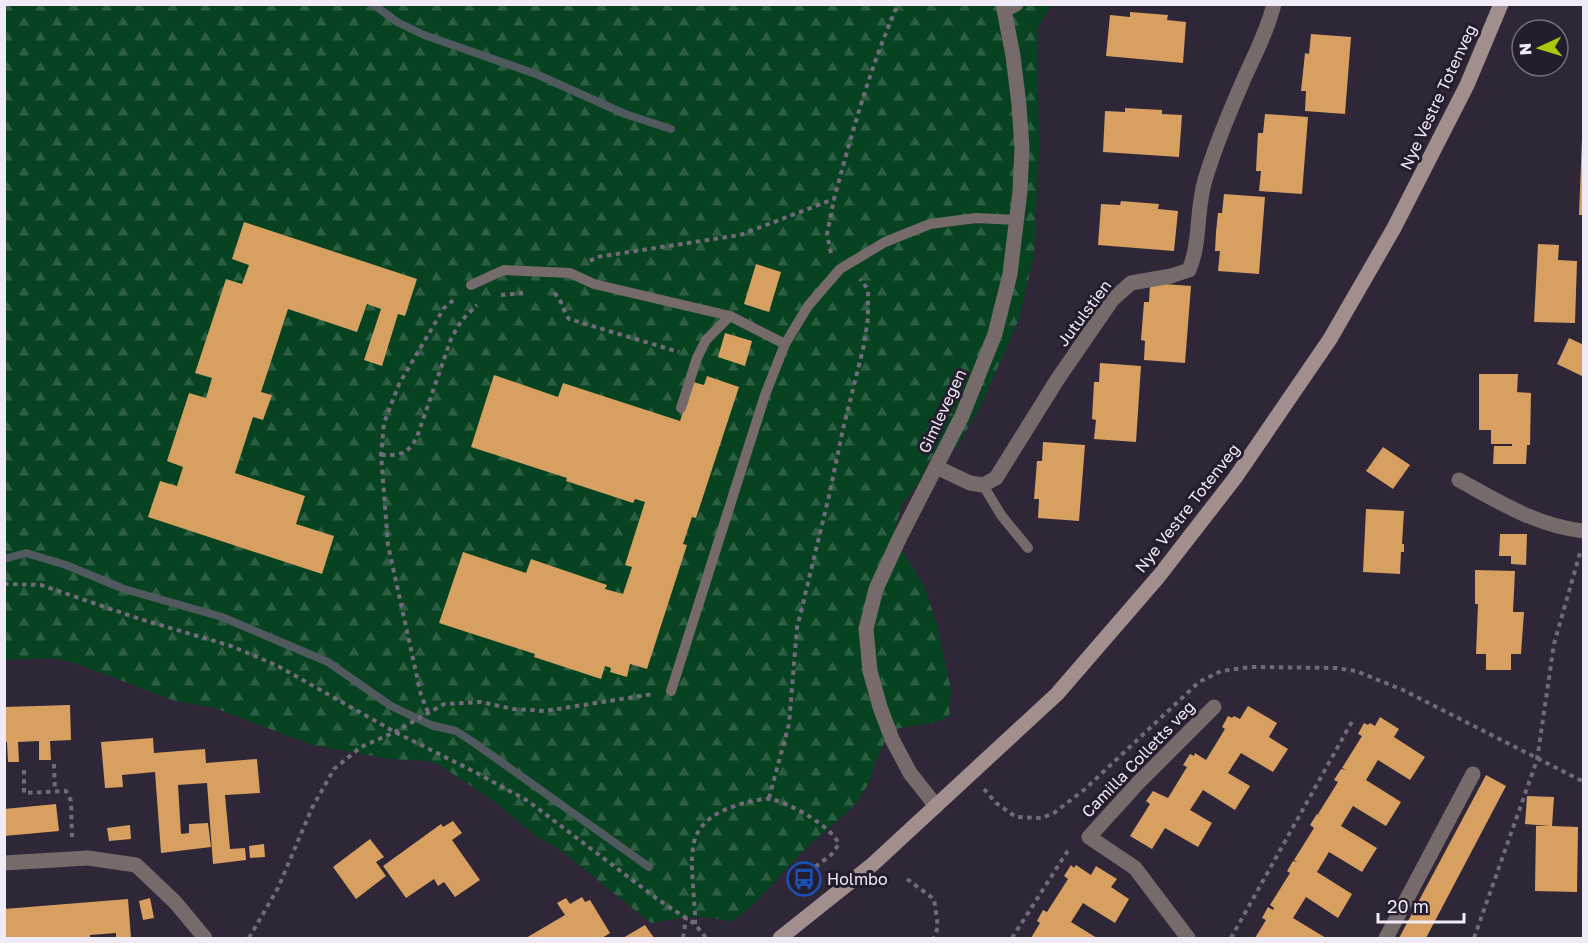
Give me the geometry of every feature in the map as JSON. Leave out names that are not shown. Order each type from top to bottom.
[{"type":"main road","name":"Nye Vestre Totenveg","points":[[780,939],[873,864],[1057,694],[1159,576],[1248,460],[1330,339],[1395,228],[1467,85],[1501,4]]},
{"type":"street","name":"Jutulstien","points":[[983,485],[996,478],[1057,380],[1112,300],[1131,283],[1171,276],[1189,270],[1195,256],[1198,205],[1205,179],[1243,81],[1269,22],[1274,4]]},
{"type":"street","name":"Gimlevegen","points":[[936,806],[910,773],[892,739],[870,671],[866,629],[876,589],[962,417],[995,334],[1010,274],[1020,191],[1021,127],[1008,6]]},
{"type":"street","points":[[936,467],[969,483],[983,485]]},
{"type":"street","points":[[1459,480],[1529,518],[1562,529],[1584,531]]},
{"type":"street","name":"Camilla Colletts veg","points":[[1188,939],[1135,868],[1089,837],[1138,783],[1214,707]]},
{"type":"street","points":[[1386,939],[1473,774]]},
{"type":"street","points":[[4,863],[88,858],[136,866],[175,902],[205,939]]},
{"type":"lane","points":[[671,691],[765,395],[785,344],[808,306],[840,269],[885,242],[930,224],[976,218],[1017,220]]},
{"type":"lane","points":[[471,285],[504,270],[570,273],[594,284],[730,316],[785,344]]},
{"type":"lane","points":[[681,408],[705,340],[730,316]]},
{"type":"lane","points":[[983,485],[1001,515],[1028,549]]},
{"type":"path","points":[[769,798],[789,724],[797,628],[864,345],[868,318],[868,290],[861,280],[840,269],[832,258],[828,234],[834,199],[862,97],[886,30],[898,4]]},
{"type":"path","points":[[570,273],[597,257],[740,235],[834,199]]},
{"type":"path","points":[[428,712],[421,695],[388,545],[381,455],[384,423],[404,376],[444,308],[471,285]]},
{"type":"path","points":[[498,295],[527,292]]},
{"type":"path","points":[[546,292],[555,293],[561,299],[563,311],[569,319],[697,358]]},
{"type":"path","points":[[381,455],[398,455],[410,450],[417,437],[451,339],[461,321],[477,305],[488,300]]},
{"type":"path","points":[[1474,939],[1537,760],[1554,644],[1580,553]]},
{"type":"path","points":[[4,584],[41,585],[140,619],[231,646],[276,665],[394,732],[528,801],[656,898],[695,924],[706,939]]},
{"type":"path","points":[[971,774],[1007,813],[1016,818],[1041,818],[1054,813],[1085,789],[1199,682],[1221,671],[1251,667],[1336,668],[1356,671],[1403,690],[1584,782]]},
{"type":"path","points":[[249,939],[278,888],[312,808],[334,769],[361,747],[394,732],[444,704],[481,702],[513,709],[545,711],[671,691]]},
{"type":"path","points":[[1231,939],[1354,718]]},
{"type":"path","points":[[54,764],[55,791]]},
{"type":"path","points":[[24,770],[24,793],[66,791],[71,801],[73,859]]},
{"type":"path","points":[[695,924],[692,850],[697,835],[706,823],[719,812],[734,805],[769,798],[794,807],[831,832],[839,844],[831,854],[801,878]]},
{"type":"path","points":[[1012,939],[1067,852],[1089,837]]},
{"type":"path","points":[[907,879],[934,899],[938,927],[934,939]]},
{"type":"path","points":[[683,939],[686,918]]},
{"type":"green space","points":[[4,5],[1054,5],[1050,7],[1037,29],[1039,149],[1034,255],[1019,319],[982,403],[956,449],[940,451],[930,459],[919,483],[902,504],[895,529],[897,542],[924,586],[937,625],[951,690],[949,716],[937,722],[899,728],[888,735],[869,783],[855,805],[805,849],[751,907],[731,922],[700,917],[651,923],[559,849],[536,836],[495,802],[441,766],[429,761],[390,759],[312,745],[215,708],[175,701],[75,663],[49,658],[5,660]]},
{"type":"building","points":[[1130,12],[1168,15],[1167,20],[1186,22],[1183,63],[1106,56],[1110,15],[1130,17]]},
{"type":"building","points":[[1311,34],[1351,37],[1345,114],[1305,111],[1306,91],[1301,91],[1305,53],[1309,54]]},
{"type":"building","points":[[1125,108],[1162,110],[1162,114],[1182,115],[1179,157],[1103,152],[1105,111],[1125,112]]},
{"type":"building","points":[[1265,114],[1308,117],[1302,194],[1259,191],[1261,171],[1256,171],[1258,133],[1263,133]]},
{"type":"building","points":[[1582,138],[1584,138],[1584,215],[1579,215]]},
{"type":"building","points":[[1224,194],[1265,197],[1259,274],[1218,271],[1220,251],[1215,251],[1216,232],[1218,213],[1222,213]]},
{"type":"building","points":[[1121,201],[1159,204],[1158,209],[1178,211],[1174,251],[1098,245],[1101,204],[1120,205]]},
{"type":"building","points":[[244,222],[417,279],[405,316],[398,314],[382,366],[364,360],[381,309],[367,304],[357,332],[288,309],[261,392],[272,395],[263,420],[253,417],[235,473],[305,496],[296,524],[334,536],[322,574],[148,517],[160,481],[177,486],[183,467],[167,461],[189,393],[206,398],[212,378],[195,373],[226,279],[242,284],[249,265],[232,259]]},
{"type":"building","points":[[1538,244],[1559,245],[1558,260],[1577,261],[1575,323],[1534,322]]},
{"type":"building","points":[[756,264],[781,272],[769,312],[744,304]]},
{"type":"building","points":[[1150,283],[1191,286],[1185,363],[1144,360],[1145,341],[1141,340],[1144,302],[1149,302]]},
{"type":"building","points":[[725,333],[752,341],[745,366],[718,357]]},
{"type":"building","points":[[1569,338],[1584,345],[1584,377],[1557,364]]},
{"type":"building","points":[[1100,363],[1141,366],[1136,442],[1094,439],[1096,420],[1092,419],[1094,382],[1099,382]]},
{"type":"building","points":[[1479,374],[1518,374],[1517,392],[1531,393],[1530,445],[1527,445],[1526,464],[1493,464],[1494,446],[1512,446],[1512,444],[1491,444],[1491,430],[1479,430]]},
{"type":"building","points":[[494,375],[558,397],[563,383],[680,421],[693,382],[704,385],[707,376],[739,387],[696,518],[692,517],[683,544],[687,545],[647,669],[630,664],[627,677],[610,672],[611,668],[605,666],[601,679],[534,657],[535,654],[439,623],[463,552],[526,573],[531,559],[607,585],[605,589],[623,594],[632,567],[625,565],[645,502],[635,499],[633,503],[566,481],[567,478],[471,447]]},
{"type":"building","points":[[1043,442],[1085,445],[1079,521],[1038,518],[1039,499],[1034,499],[1037,461],[1042,461]]},
{"type":"building","points":[[1383,447],[1410,465],[1393,489],[1366,471]]},
{"type":"building","points":[[1366,509],[1404,511],[1402,544],[1404,544],[1404,552],[1401,552],[1400,574],[1363,572]]},
{"type":"building","points":[[1500,534],[1527,534],[1526,565],[1511,564],[1511,556],[1499,556]]},
{"type":"building","points":[[1475,570],[1515,571],[1513,612],[1524,612],[1521,654],[1511,654],[1511,670],[1486,670],[1486,654],[1476,654],[1478,604],[1475,604]]},
{"type":"building","points":[[70,705],[71,740],[50,741],[51,760],[39,760],[39,741],[18,742],[19,762],[8,762],[7,742],[4,742],[4,707]]},
{"type":"building","points":[[1248,706],[1277,723],[1269,737],[1288,749],[1273,772],[1241,753],[1228,773],[1250,786],[1235,810],[1203,790],[1190,810],[1212,823],[1198,847],[1165,828],[1152,849],[1130,836],[1150,804],[1146,801],[1153,791],[1168,798],[1187,767],[1183,765],[1190,754],[1194,756],[1195,753],[1206,760],[1225,729],[1222,727],[1228,716],[1240,719]]},
{"type":"building","points":[[1380,717],[1399,729],[1394,737],[1425,757],[1410,780],[1378,760],[1366,780],[1401,802],[1386,826],[1353,806],[1341,826],[1377,848],[1362,872],[1329,852],[1317,872],[1352,894],[1338,918],[1306,897],[1293,918],[1326,938],[1255,938],[1266,920],[1262,918],[1268,907],[1273,910],[1274,908],[1270,905],[1290,873],[1287,871],[1293,861],[1297,862],[1294,860],[1314,828],[1310,825],[1317,814],[1322,816],[1318,814],[1338,782],[1334,780],[1341,769],[1346,770],[1342,768],[1362,736],[1358,734],[1364,723],[1375,726]]},
{"type":"building","points":[[153,738],[154,753],[205,749],[206,763],[257,759],[260,793],[225,795],[230,849],[245,848],[246,860],[213,864],[207,783],[178,785],[181,834],[189,833],[189,824],[208,823],[211,847],[161,853],[155,772],[122,775],[123,787],[105,788],[101,742]]},
{"type":"building","points":[[1486,775],[1506,786],[1426,938],[1399,938]]},
{"type":"building","points":[[1527,796],[1554,797],[1552,826],[1578,827],[1577,892],[1535,891],[1536,826],[1549,826],[1525,824]]},
{"type":"building","points":[[56,804],[59,831],[4,836],[4,809]]},
{"type":"building","points":[[453,821],[462,833],[452,840],[480,880],[455,897],[444,882],[438,886],[434,879],[406,898],[383,866],[441,824],[443,827]]},
{"type":"building","points":[[130,825],[131,839],[109,841],[107,828]]},
{"type":"building","points":[[370,839],[384,857],[376,862],[386,876],[356,899],[333,867]]},
{"type":"building","points":[[264,844],[265,857],[250,858],[249,846]]},
{"type":"building","points":[[1071,865],[1074,868],[1076,865],[1091,875],[1096,866],[1117,879],[1111,887],[1129,899],[1115,923],[1083,903],[1071,922],[1097,938],[1031,938],[1040,923],[1037,921],[1043,910],[1047,912],[1068,879],[1064,876]]},
{"type":"building","points":[[582,897],[585,902],[590,900],[610,933],[602,938],[526,938],[565,915],[557,903],[566,898],[570,904]]},
{"type":"building","points":[[150,898],[154,918],[143,920],[139,901]]},
{"type":"building","points":[[128,899],[131,938],[116,938],[116,933],[90,935],[90,938],[4,938],[4,909]]},
{"type":"building","points":[[645,925],[654,938],[623,938]]},
{"type":"waterway","points":[[373,4],[397,22],[424,35],[536,74],[625,114],[671,129]]},
{"type":"waterway","points":[[4,559],[26,553],[66,565],[124,589],[222,617],[328,662],[391,706],[431,725],[456,731],[649,867]]},
{"type":"place","name":"Holmbo","points":[[804,879]]}]
